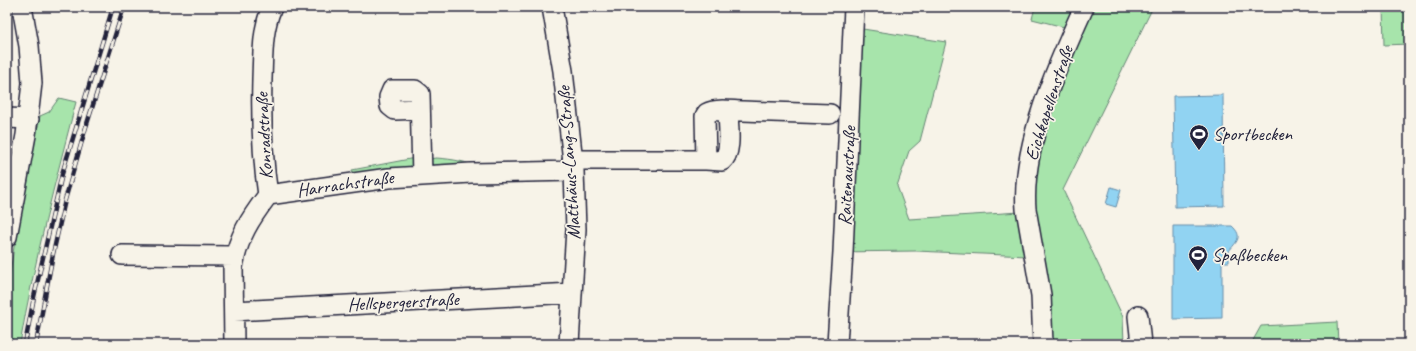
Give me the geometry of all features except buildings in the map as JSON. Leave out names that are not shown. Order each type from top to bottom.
[{"type":"street","points":[[7,237],[29,119],[32,83],[32,65],[22,7]]},
{"type":"street","name":"Konradstraße","points":[[234,344],[233,267],[235,256],[238,244],[248,222],[268,195],[263,165],[263,42],[266,24],[272,7]]},
{"type":"street","name":"Matthäus-Lang-Straße","points":[[552,7],[563,71],[573,165],[576,229],[569,344]]},
{"type":"street","name":"Raitenaustraße","points":[[837,344],[843,252],[854,7]]},
{"type":"street","name":"Eichkapellenstraße","points":[[1043,344],[1040,296],[1026,209],[1026,172],[1037,126],[1051,86],[1068,41],[1084,7]]},
{"type":"street","points":[[420,109],[422,176]]},
{"type":"street","name":"Harrachstraße","points":[[268,195],[390,178],[573,165],[706,160],[722,161],[726,157],[728,150],[728,111],[830,114]]},
{"type":"street","points":[[7,118],[29,119]]},
{"type":"street","points":[[122,255],[235,256]]},
{"type":"street","name":"Hellspergerstraße","points":[[234,311],[572,293]]},
{"type":"street","points":[[1138,316],[1141,344]]},
{"type":"green space","points":[[1035,7],[1077,7],[1068,28],[1032,19]]},
{"type":"green space","points":[[1091,7],[1153,7],[1063,190],[1123,317],[1124,344],[1051,344],[1032,198],[1034,175],[1045,125]]},
{"type":"green space","points":[[1383,7],[1409,7],[1409,44],[1384,45]]},
{"type":"green space","points":[[850,27],[946,42],[920,141],[909,151],[897,186],[909,219],[1020,212],[1027,256],[916,251],[836,252]]},
{"type":"green space","points":[[59,98],[76,102],[38,252],[20,344],[7,344],[7,292],[14,247],[40,116],[49,112]]},
{"type":"green space","points":[[415,158],[414,166],[410,169],[353,175],[352,170]]},
{"type":"green space","points":[[436,158],[460,161],[483,168],[433,167],[428,159]]},
{"type":"green space","points":[[1337,322],[1338,344],[1251,344],[1261,326]]},
{"type":"water","name":"Sportbecken","points":[[1223,95],[1224,206],[1175,207],[1173,96]]},
{"type":"water","points":[[1111,187],[1121,190],[1116,207],[1106,204]]},
{"type":"water","name":"Spaßbecken","points":[[1173,226],[1232,226],[1238,233],[1238,239],[1229,251],[1229,262],[1222,262],[1222,318],[1173,319]]},
{"type":"railway","points":[[25,344],[34,297],[62,174],[113,7]]},
{"type":"railway","points":[[36,344],[65,200],[86,127],[124,7]]},
{"type":"place","name":"Sportbecken","points":[[1199,151]]},
{"type":"place","name":"Spaßbecken","points":[[1198,272]]}]
